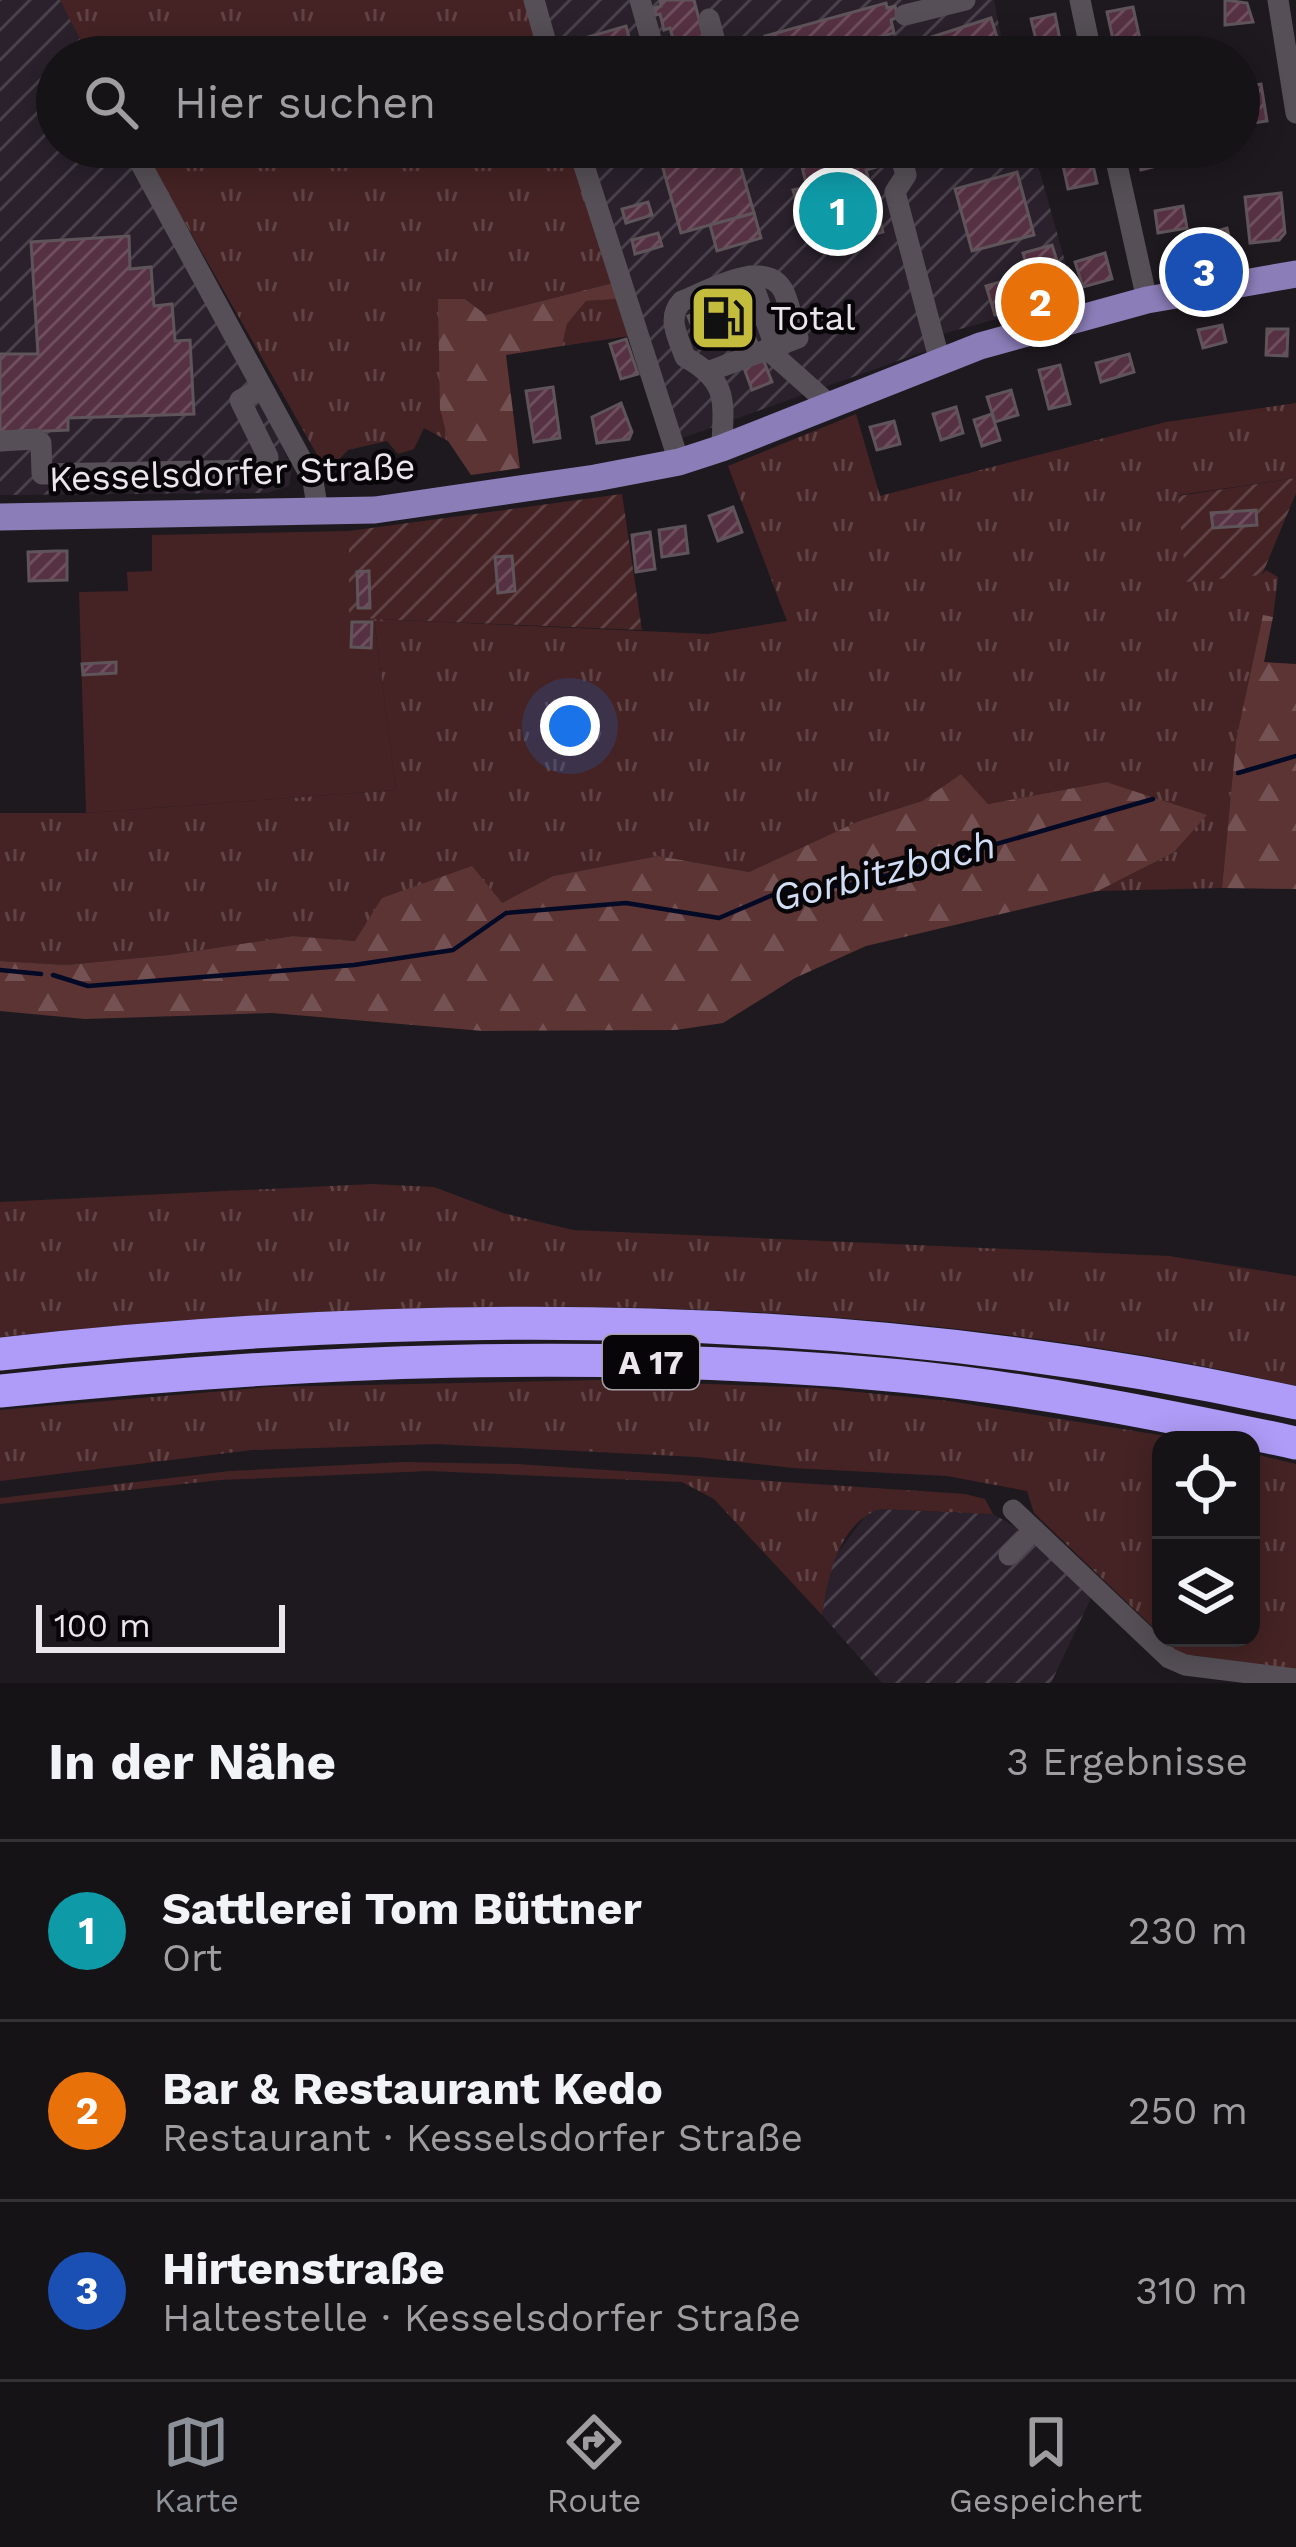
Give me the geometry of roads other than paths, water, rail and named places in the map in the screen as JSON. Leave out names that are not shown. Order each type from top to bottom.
[{"type":"highway","name":"A 17","points":[[0,1354],[175,1338],[428,1324],[710,1326],[886,1337],[1026,1353],[1296,1403]]},
{"type":"highway","name":"A 17","points":[[0,1391],[364,1365],[515,1360],[706,1364],[998,1388],[1296,1443]]},
{"type":"main road","name":"Kesselsdorfer Straße","points":[[0,517],[395,508],[679,462],[1020,334],[1147,300],[1296,274]]},
{"type":"street","points":[[534,0],[544,36]]},
{"type":"street","points":[[640,0],[650,36]]},
{"type":"street","points":[[905,15],[964,0]]},
{"type":"street","points":[[1080,0],[1088,36]]},
{"type":"street","points":[[1279,0],[1296,113]]},
{"type":"street","points":[[709,19],[713,36]]},
{"type":"street","points":[[143,168],[313,481],[318,512]]},
{"type":"street","points":[[585,168],[679,462]]},
{"type":"street","points":[[904,168],[906,175],[895,192],[940,362]]},
{"type":"street","points":[[1117,168],[1147,300]]},
{"type":"street","points":[[710,371],[798,338],[782,289],[772,278],[756,276],[682,301],[674,309],[673,322],[685,357],[710,371],[723,399],[722,448]]},
{"type":"street","points":[[777,346],[830,405]]},
{"type":"street","points":[[0,441],[36,439],[41,443],[43,474],[255,470],[268,457],[240,400],[261,388]]},
{"type":"street","points":[[1013,1510],[1169,1658],[1184,1665],[1296,1679]]},
{"type":"street","points":[[1009,1555],[1034,1530]]},
{"type":"waterway","name":"Gorbitzbach","points":[[1238,773],[1296,756]]},
{"type":"waterway","name":"Gorbitzbach","points":[[53,975],[88,986],[354,965],[453,950],[506,913],[626,903],[719,918],[782,891],[857,884],[1153,799]]},
{"type":"waterway","name":"Gorbitzbach","points":[[0,970],[41,974]]},
{"type":"place","name":"Sattlerei Tom Büttner","points":[[838,211]]},
{"type":"place","name":"Hirtenstraße","points":[[1204,272]]},
{"type":"place","name":"Bar & Restaurant Kedo","points":[[1040,302]]},
{"type":"place","name":"Total","points":[[723,318]]}]
